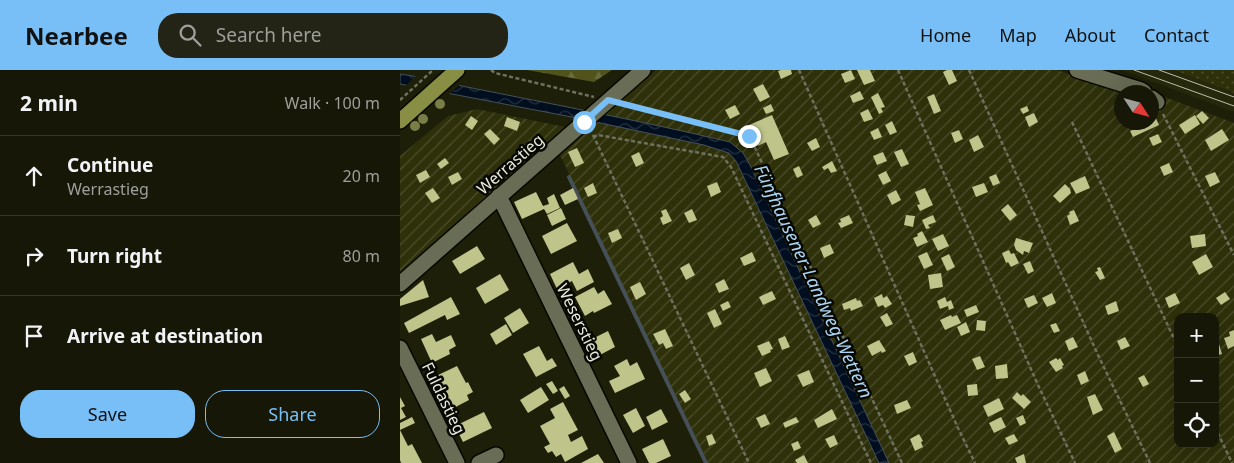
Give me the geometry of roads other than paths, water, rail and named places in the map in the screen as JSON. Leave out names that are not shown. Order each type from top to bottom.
[{"type":"main road","points":[[400,121],[455,72]]},
{"type":"street","name":"Werrastieg","points":[[400,284],[643,70]]},
{"type":"street","points":[[1076,70],[1124,85]]},
{"type":"street","name":"Weserstieg","points":[[500,196],[629,463]]},
{"type":"street","name":"Fuldastieg","points":[[400,348],[457,463]]},
{"type":"street","points":[[479,463],[496,455]]},
{"type":"water","points":[[400,74],[612,116],[730,142],[743,153],[750,165],[889,463],[879,463],[736,161],[729,153],[704,145],[577,118],[400,84]]},
{"type":"waterway","points":[[569,177],[706,463]]},
{"type":"tram line","points":[[1134,70],[1234,106]]},
{"type":"tram line","points":[[1159,70],[1234,97]]},
{"type":"water label","name":"Fünfhausener-Landweg-Wettern","points":[[814,281]]}]
